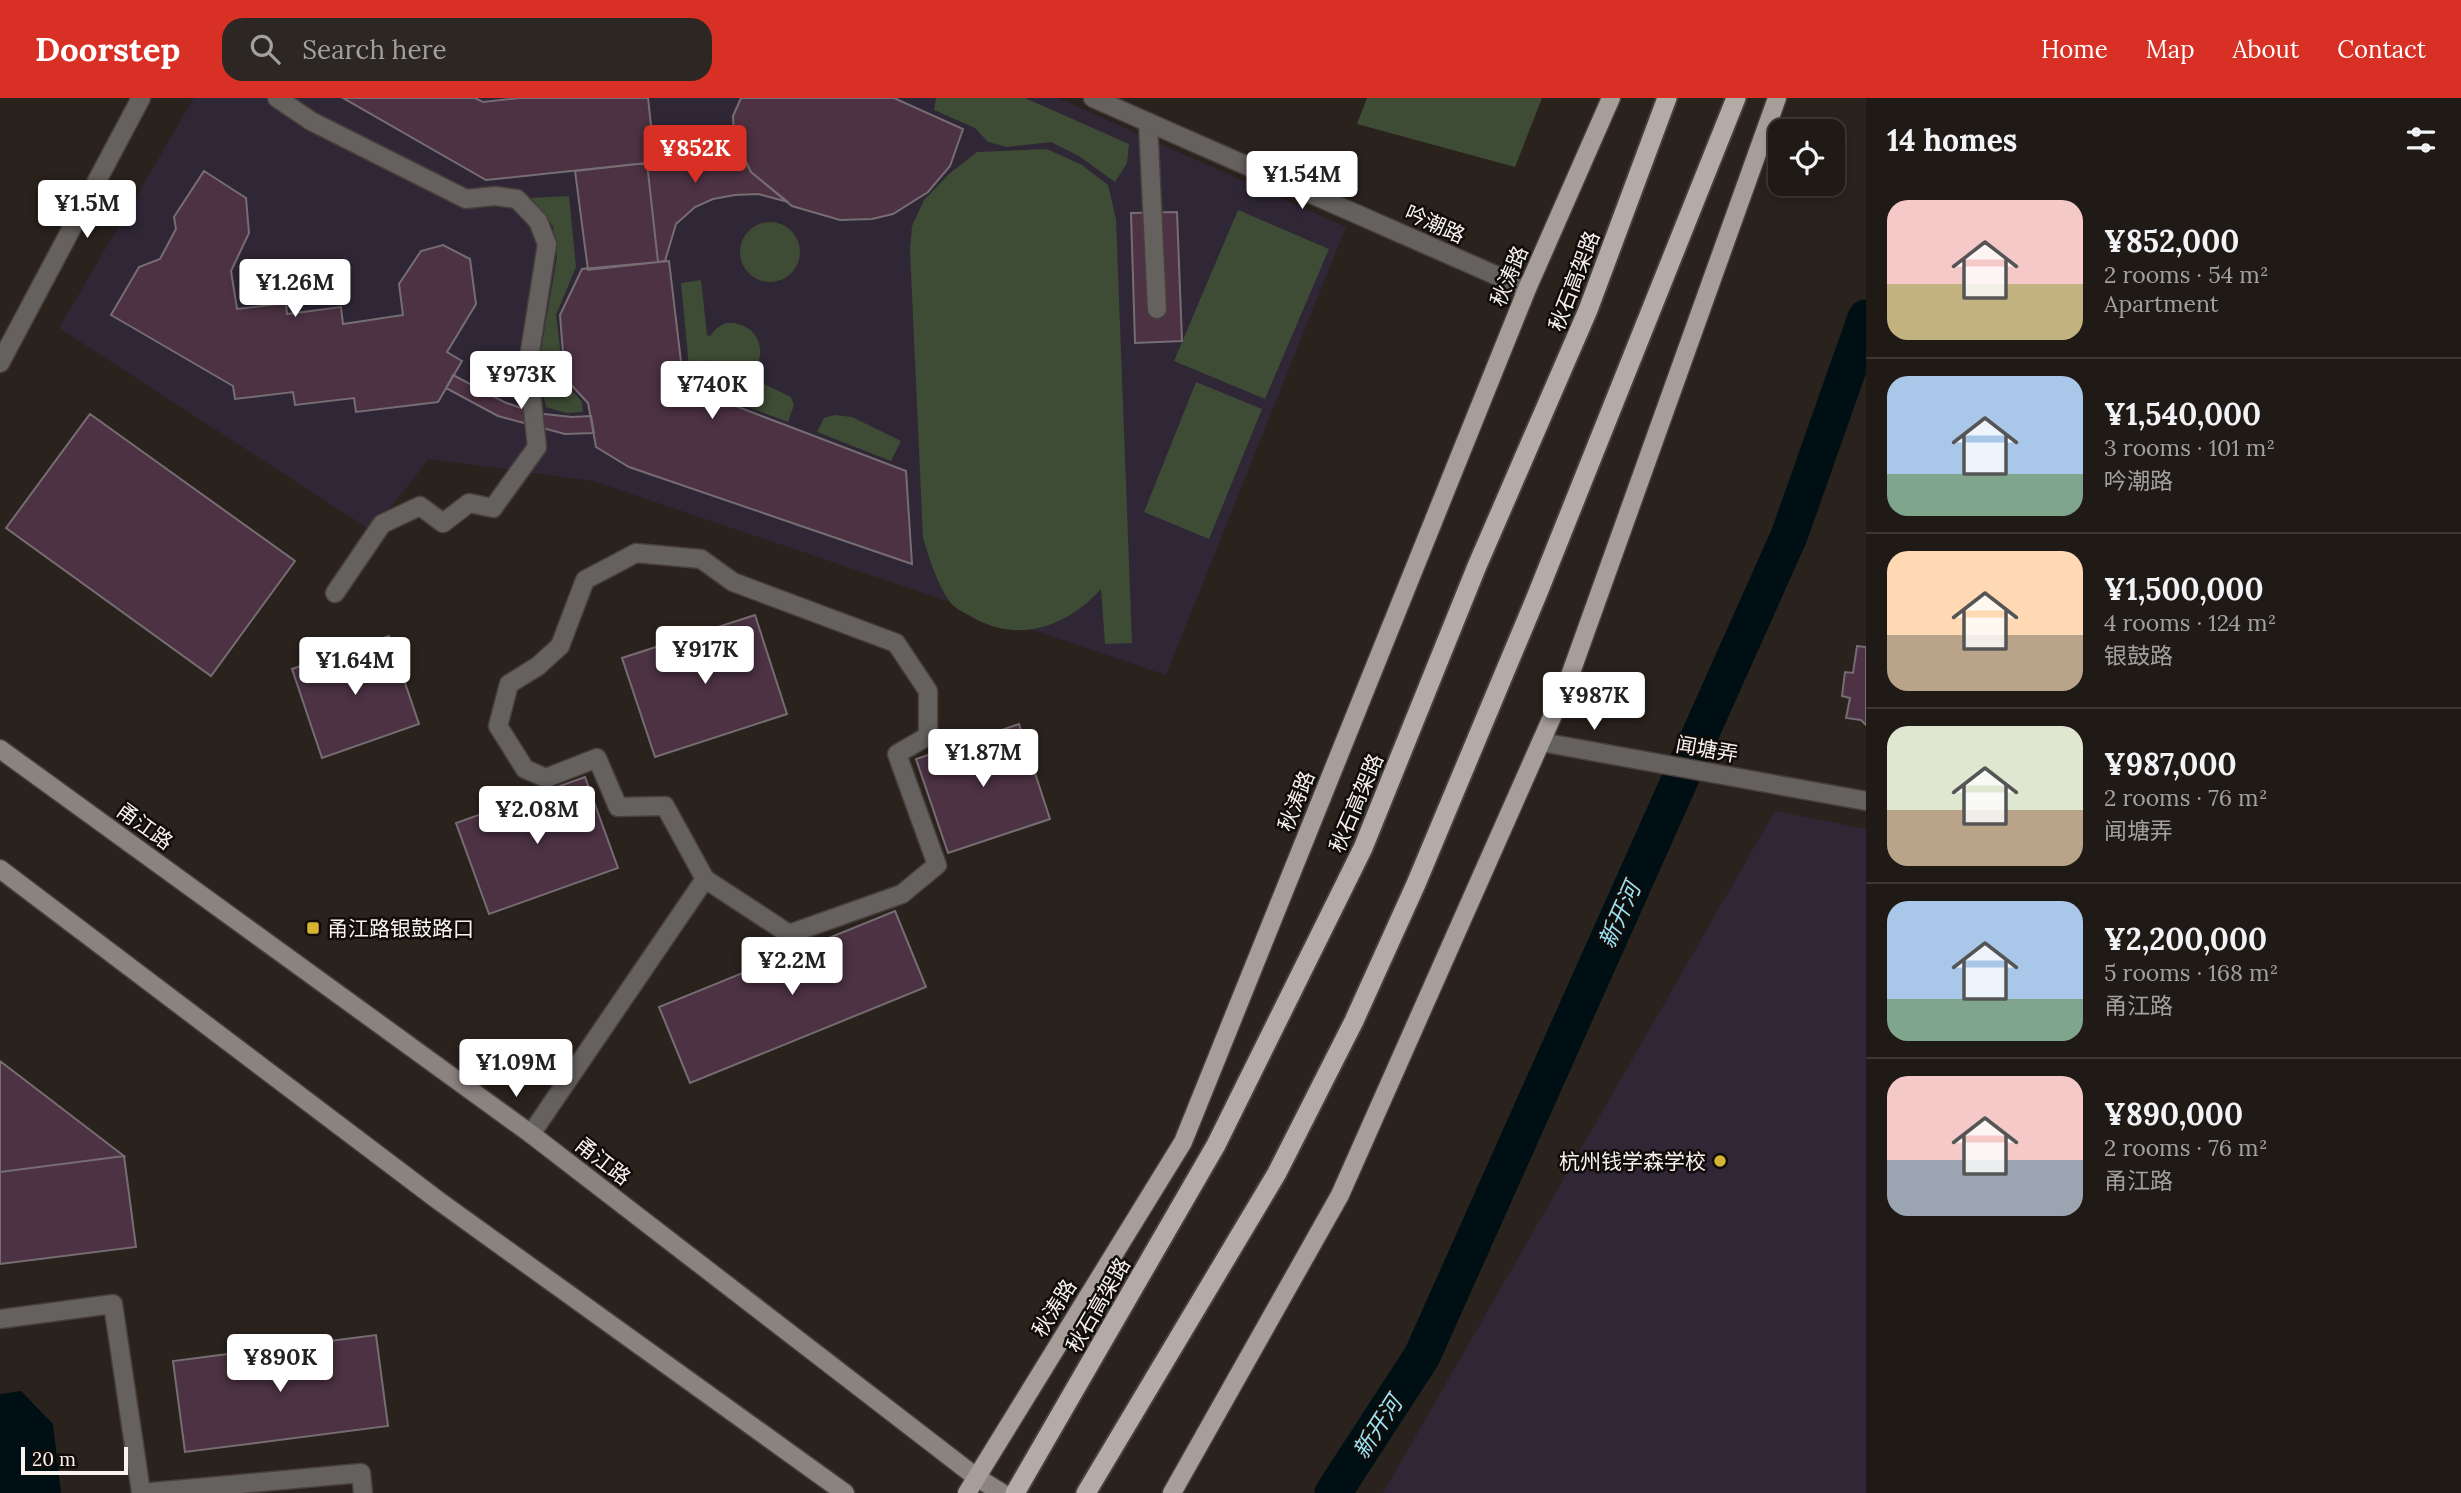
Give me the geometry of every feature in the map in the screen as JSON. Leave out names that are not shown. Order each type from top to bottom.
[{"type":"highway","name":"秋石高架路","points":[[1015,1493],[1216,1145],[1363,848],[1477,566],[1588,310],[1667,98]]},
{"type":"highway","points":[[1086,1493],[1278,1173],[1354,1021],[1416,884],[1537,595],[1735,98]]},
{"type":"main road","name":"秋涛路","points":[[972,1485],[1183,1142],[1527,289],[1611,98]]},
{"type":"main road","points":[[1172,1493],[1340,1195],[1568,681],[1777,98]]},
{"type":"main road","name":"甬江路","points":[[0,750],[531,1134],[972,1485],[1003,1493]]},
{"type":"main road","points":[[0,869],[439,1201],[845,1493]]},
{"type":"street","points":[[0,363],[141,98]]},
{"type":"street","name":"吟潮路","points":[[1093,98],[1527,289]]},
{"type":"street","points":[[283,106],[466,199],[495,196],[517,199],[538,221],[547,244],[528,364],[537,447],[493,508],[469,503],[443,523],[420,506],[382,524],[335,593]]},
{"type":"street","points":[[1149,122],[1157,309]]},
{"type":"street","points":[[636,553],[701,559],[733,582],[896,643],[928,691],[928,736],[897,754],[937,864],[902,894],[789,934],[705,879],[665,806],[618,807],[597,758],[546,778],[525,769],[498,726],[509,684],[560,646],[585,580],[636,553]]},
{"type":"street","name":"闻塘弄","points":[[1541,742],[1866,801]]},
{"type":"street","points":[[531,1134],[705,879]]},
{"type":"street","points":[[0,1319],[113,1304],[141,1493],[361,1473],[363,1493]]},
{"type":"shaded area","points":[[194,98],[1058,98],[1346,227],[1166,675],[593,481],[429,459],[372,531],[59,328]]},
{"type":"shaded area","name":"杭州钱学森学校","points":[[1775,811],[1866,829],[1866,1493],[1383,1493]]},
{"type":"shaded area","points":[[21,1391],[53,1424],[61,1493],[0,1493],[0,1394]]},
{"type":"green space","points":[[936,98],[1025,98],[1129,144],[1127,163],[1115,182],[1079,156],[1051,142],[1007,147],[988,142],[975,128],[934,110]]},
{"type":"green space","points":[[1367,98],[1542,98],[1515,167],[1357,124]]},
{"type":"green space","points":[[1047,149],[1082,165],[1108,185],[1116,219],[1132,643],[1105,644],[1101,589],[1073,613],[1041,627],[1007,629],[972,617],[955,607],[945,595],[923,538],[910,250],[912,226],[924,200],[949,174],[977,152]]},
{"type":"green space","points":[[569,196],[576,267],[556,315],[564,381],[582,402],[583,412],[566,413],[546,407],[539,377],[541,349],[557,257],[553,226],[530,198]]},
{"type":"green space","points":[[1238,210],[1329,249],[1265,399],[1174,361]]},
{"type":"green space","points":[[770,222],[787,227],[795,235],[800,252],[795,269],[787,277],[770,282],[753,277],[745,269],[740,252],[745,235],[753,227]]},
{"type":"green space","points":[[701,280],[707,335],[710,336],[726,323],[738,324],[750,330],[758,340],[760,351],[758,362],[751,371],[740,374],[725,371],[706,360],[698,376],[689,367],[681,283]]},
{"type":"green space","points":[[1196,382],[1262,409],[1209,539],[1144,512]]},
{"type":"green space","points":[[750,384],[764,384],[791,397],[794,405],[788,422],[727,399],[733,390]]},
{"type":"green space","points":[[835,415],[852,417],[901,441],[891,461],[817,432],[824,418]]},
{"type":"building","points":[[343,98],[475,98],[483,102],[520,98],[648,98],[655,162],[486,180]]},
{"type":"building","points":[[741,98],[894,98],[963,129],[950,166],[928,192],[893,214],[872,219],[840,220],[792,206],[751,172],[734,138],[733,116]]},
{"type":"building","points":[[652,133],[689,156],[727,153],[737,143],[751,172],[788,202],[758,194],[735,195],[713,199],[695,207],[676,224],[665,261],[658,262],[647,163],[655,162]]},
{"type":"building","points":[[647,163],[658,262],[588,270],[575,171]]},
{"type":"building","points":[[204,171],[246,198],[249,233],[231,271],[237,309],[286,303],[287,314],[341,307],[343,324],[403,315],[399,284],[421,251],[443,245],[470,259],[476,304],[447,352],[462,361],[438,402],[356,412],[354,398],[295,405],[293,392],[235,399],[233,386],[111,315],[139,267],[160,259],[176,229],[174,217]]},
{"type":"building","points":[[1177,212],[1182,341],[1135,343],[1131,213]]},
{"type":"building","points":[[669,261],[682,370],[704,394],[906,471],[912,564],[629,467],[596,447],[588,403],[565,378],[560,315],[582,269]]},
{"type":"building","points":[[453,375],[504,402],[535,413],[591,416],[594,433],[565,434],[498,416],[446,388]]},
{"type":"building","points":[[90,414],[295,561],[211,676],[6,528]]},
{"type":"building","points":[[755,615],[787,714],[655,757],[622,658]]},
{"type":"building","points":[[389,636],[419,724],[322,758],[292,669]]},
{"type":"building","points":[[1857,646],[1866,647],[1866,725],[1861,720],[1846,718],[1850,698],[1842,696],[1845,672],[1853,673]]},
{"type":"building","points":[[1019,724],[1050,819],[948,853],[916,759]]},
{"type":"building","points":[[585,777],[618,868],[489,914],[456,823]]},
{"type":"building","points":[[895,911],[926,987],[690,1083],[659,1007]]},
{"type":"building","points":[[0,1061],[124,1156],[0,1172]]},
{"type":"building","points":[[124,1156],[136,1247],[0,1264],[0,1172]]},
{"type":"building","points":[[376,1335],[388,1426],[185,1452],[173,1361]]},
{"type":"waterway","name":"新开河","points":[[1333,1493],[1422,1356],[1789,536],[1866,318]]},
{"type":"place","name":"甬江路银鼓路口","points":[[313,928]]},
{"type":"place","name":"杭州钱学森学校","points":[[1720,1161]]}]
